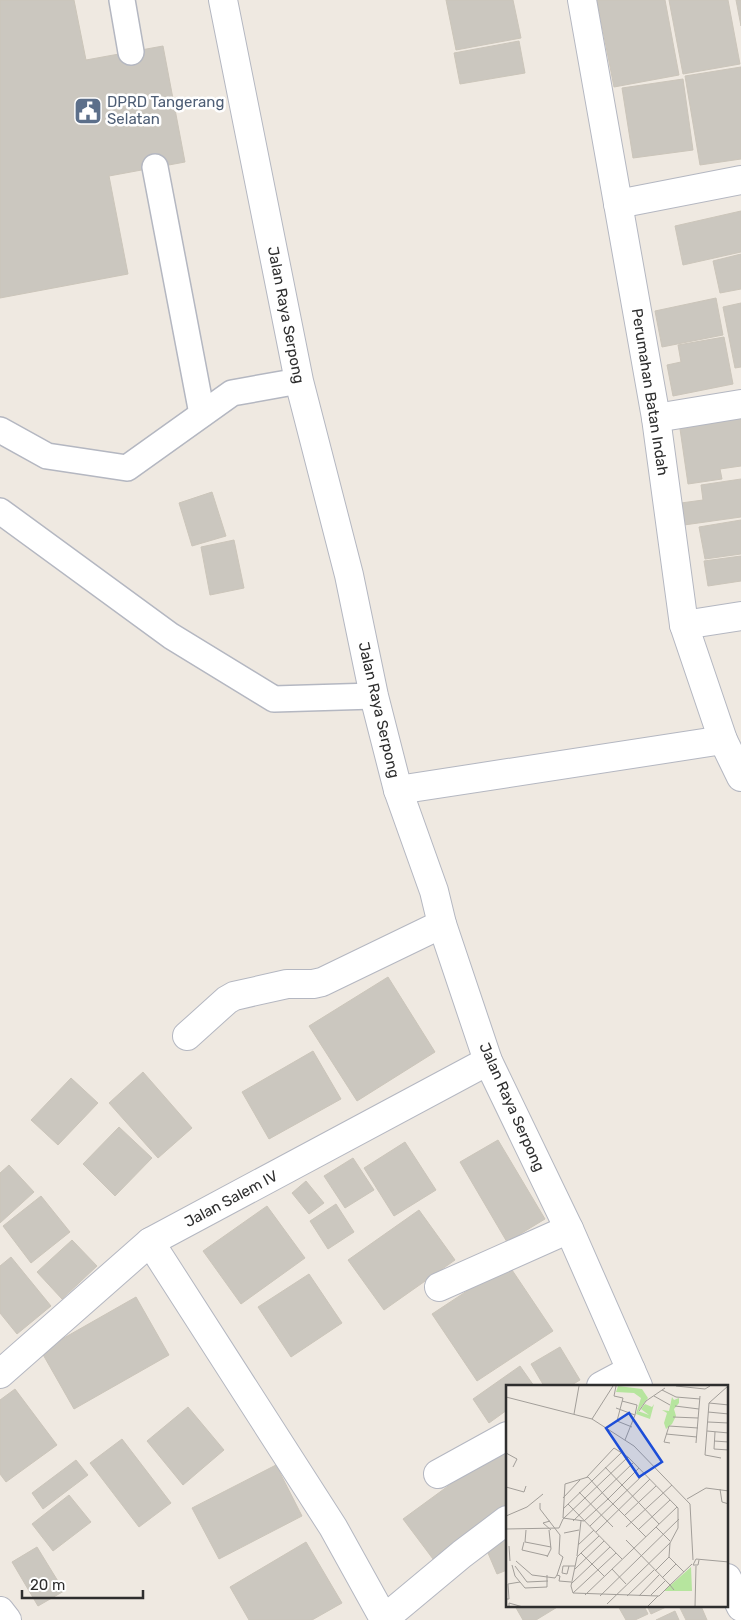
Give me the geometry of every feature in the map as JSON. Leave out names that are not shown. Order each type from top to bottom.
[{"type":"street","name":"Jalan Raya Serpong","points":[[223,0],[299,382],[349,575],[374,696],[398,790],[434,891],[442,924],[488,1061],[569,1229],[634,1378]]},
{"type":"street","name":"Perumahan Batan Indah","points":[[582,0],[656,418],[684,626],[723,740],[741,777]]},
{"type":"street","points":[[618,204],[741,180]]},
{"type":"street","points":[[656,418],[741,404]]},
{"type":"street","points":[[684,626],[741,616]]},
{"type":"street","points":[[398,790],[723,740]]},
{"type":"street","points":[[187,1036],[234,996],[287,984],[322,982],[442,924]]},
{"type":"street","name":"Jalan Salem IV","points":[[0,1374],[150,1242],[488,1061]]},
{"type":"street","points":[[439,1288],[569,1229]]},
{"type":"street","points":[[150,1242],[333,1527],[384,1620],[462,1554],[506,1521]]},
{"type":"street","points":[[605,1385],[634,1378]]},
{"type":"street","points":[[438,1474],[506,1437]]},
{"type":"street","points":[[728,1580],[741,1607]]},
{"type":"street","points":[[0,1611],[7,1620]]},
{"type":"lane","points":[[122,0],[132,52]]},
{"type":"lane","points":[[155,167],[202,414]]},
{"type":"lane","points":[[0,430],[47,456],[127,468],[232,393],[299,382]]},
{"type":"lane","points":[[0,511],[171,636],[274,699],[374,696]]},
{"type":"building","name":"DPRD Tangerang Selatan","points":[[0,0],[74,0],[86,60],[163,46],[185,162],[109,176],[128,274],[0,298]]},
{"type":"building","points":[[446,0],[513,0],[521,38],[456,50]]},
{"type":"building","points":[[597,0],[665,0],[679,75],[614,87]]},
{"type":"building","points":[[669,0],[728,0],[740,64],[683,74]]},
{"type":"building","points":[[736,0],[741,0],[741,26]]},
{"type":"building","points":[[519,41],[525,73],[460,84],[454,53]]},
{"type":"building","points":[[741,67],[741,159],[700,165],[685,76]]},
{"type":"building","points":[[683,79],[693,150],[633,158],[622,88]]},
{"type":"building","points":[[741,211],[741,252],[683,265],[675,226]]},
{"type":"building","points":[[741,254],[741,289],[720,293],[713,261]]},
{"type":"building","points":[[716,298],[723,335],[662,347],[655,311]]},
{"type":"building","points":[[741,303],[741,367],[735,368],[723,307]]},
{"type":"building","points":[[724,337],[733,384],[673,396],[667,365],[681,362],[678,345]]},
{"type":"building","points":[[741,413],[741,466],[720,469],[722,479],[688,484],[679,422]]},
{"type":"building","points":[[741,479],[741,517],[684,525],[681,503],[703,500],[701,485]]},
{"type":"building","points":[[212,492],[226,536],[192,546],[179,503]]},
{"type":"building","points":[[741,520],[741,554],[705,559],[699,527]]},
{"type":"building","points":[[234,540],[244,588],[210,595],[201,547]]},
{"type":"building","points":[[741,556],[741,581],[708,586],[704,561]]},
{"type":"building","points":[[388,977],[435,1052],[357,1101],[309,1026]]},
{"type":"building","points":[[313,1051],[341,1099],[269,1139],[242,1092]]},
{"type":"building","points":[[143,1072],[192,1128],[158,1158],[109,1103]]},
{"type":"building","points":[[71,1078],[98,1103],[58,1145],[31,1120]]},
{"type":"building","points":[[119,1127],[152,1158],[115,1196],[83,1164]]},
{"type":"building","points":[[498,1140],[545,1219],[507,1242],[460,1162]]},
{"type":"building","points":[[405,1142],[436,1190],[394,1216],[364,1168]]},
{"type":"building","points":[[353,1158],[374,1190],[345,1208],[324,1176]]},
{"type":"building","points":[[9,1165],[34,1192],[0,1223],[0,1173]]},
{"type":"building","points":[[306,1181],[324,1203],[309,1214],[292,1193]]},
{"type":"building","points":[[41,1196],[70,1232],[31,1263],[3,1226]]},
{"type":"building","points":[[336,1204],[354,1232],[328,1249],[310,1221]]},
{"type":"building","points":[[267,1206],[305,1258],[241,1304],[203,1251]]},
{"type":"building","points":[[419,1210],[455,1260],[384,1310],[348,1260]]},
{"type":"building","points":[[72,1240],[97,1266],[62,1299],[37,1272]]},
{"type":"building","points":[[11,1257],[51,1306],[17,1334],[0,1313],[0,1266]]},
{"type":"building","points":[[508,1264],[553,1331],[477,1381],[432,1314]]},
{"type":"building","points":[[309,1274],[342,1323],[291,1357],[258,1307]]},
{"type":"building","points":[[136,1297],[169,1355],[74,1409],[41,1351]]},
{"type":"building","points":[[560,1347],[580,1380],[572,1385],[543,1385],[531,1364]]},
{"type":"building","points":[[520,1366],[533,1385],[506,1385],[506,1411],[489,1423],[473,1399]]},
{"type":"building","points":[[15,1389],[57,1445],[6,1482],[0,1474],[0,1400]]},
{"type":"building","points":[[188,1407],[224,1450],[183,1485],[147,1441]]},
{"type":"building","points":[[122,1439],[171,1503],[139,1527],[90,1463]]},
{"type":"building","points":[[506,1444],[506,1512],[436,1563],[403,1519]]},
{"type":"building","points":[[76,1460],[88,1475],[43,1509],[32,1493]]},
{"type":"building","points":[[276,1465],[302,1516],[219,1559],[192,1508]]},
{"type":"building","points":[[69,1495],[91,1522],[53,1551],[32,1524]]},
{"type":"building","points":[[506,1536],[506,1570],[497,1574],[485,1546]]},
{"type":"building","points":[[306,1542],[342,1603],[312,1620],[249,1620],[230,1587]]},
{"type":"building","points":[[37,1547],[64,1591],[38,1606],[12,1562]]},
{"type":"building","points":[[516,1608],[556,1608],[536,1620],[523,1620]]},
{"type":"building","points":[[619,1608],[645,1608],[648,1614],[635,1620],[626,1620]]},
{"type":"building","points":[[648,1608],[664,1608],[651,1614]]},
{"type":"building","points":[[680,1608],[702,1608],[707,1620],[686,1620]]},
{"type":"building","points":[[675,1611],[679,1620],[656,1620]]},
{"type":"place","name":"DPRD Tangerang Selatan","points":[[88,111]]}]
